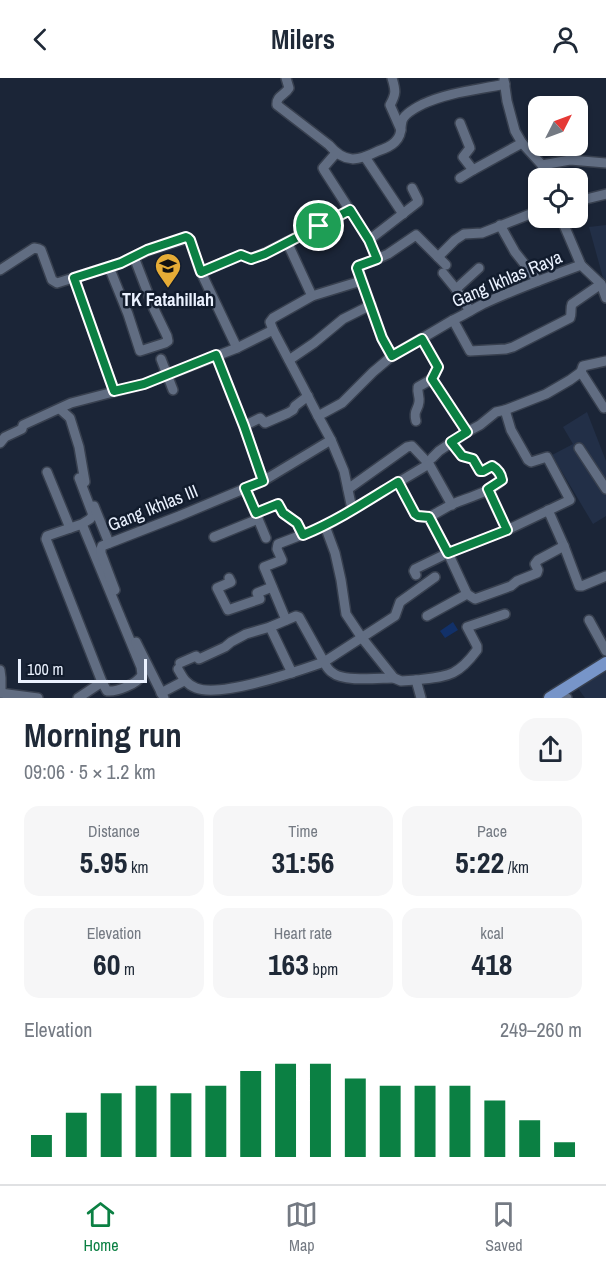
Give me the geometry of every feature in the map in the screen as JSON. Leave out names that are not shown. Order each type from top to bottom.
[{"type":"main road","points":[[550,698],[606,663]]},
{"type":"street","points":[[286,78],[289,88],[277,101],[277,105],[336,153],[351,159],[365,157],[393,144],[402,132],[402,121],[405,116],[422,104],[452,93],[471,91],[504,81],[515,131],[543,168]]},
{"type":"street","points":[[392,78],[395,94],[390,105],[402,132]]},
{"type":"street","points":[[460,123],[470,148],[463,157],[473,170]]},
{"type":"street","points":[[459,178],[522,143]]},
{"type":"street","points":[[336,153],[329,160],[324,171],[369,240],[377,259]]},
{"type":"street","points":[[365,157],[403,214]]},
{"type":"street","points":[[542,165],[570,160],[606,163]]},
{"type":"street","points":[[369,240],[418,202],[412,188]]},
{"type":"street","points":[[588,198],[606,194]]},
{"type":"street","points":[[201,272],[241,255],[253,258],[350,210]]},
{"type":"street","points":[[438,257],[464,234],[482,233],[528,215]]},
{"type":"street","points":[[500,225],[515,252],[538,281]]},
{"type":"street","points":[[565,228],[581,265],[601,284],[606,298]]},
{"type":"street","points":[[392,356],[382,338],[361,281],[358,266],[388,254],[414,235],[418,236],[438,257],[470,311]]},
{"type":"street","points":[[0,270],[36,248],[41,250],[52,280],[57,283],[109,267],[147,250],[188,238],[201,272],[237,348]]},
{"type":"street","points":[[287,242],[312,296]]},
{"type":"street","points":[[109,267],[140,351],[165,343],[168,341],[168,336],[154,309],[134,257]]},
{"type":"street","name":"Gang Ikhlas Raya","points":[[318,416],[342,403],[392,356],[453,320],[482,304],[581,265]]},
{"type":"street","points":[[456,289],[479,267]]},
{"type":"street","points":[[74,278],[114,391]]},
{"type":"street","points":[[352,509],[345,471],[332,440],[270,322],[273,318],[312,296],[361,281]]},
{"type":"street","points":[[453,320],[470,351],[506,349],[570,318],[572,304],[601,284]]},
{"type":"street","points":[[289,360],[343,319],[371,305]]},
{"type":"street","points":[[0,443],[5,437],[22,429],[23,425],[71,403],[144,384],[237,348],[273,330]]},
{"type":"street","points":[[416,421],[414,413],[419,402],[418,387],[432,379],[438,367],[422,339]]},
{"type":"street","points":[[216,355],[263,481]]},
{"type":"street","points":[[161,359],[173,390]]},
{"type":"street","points":[[286,620],[264,569],[265,566],[282,560],[277,546],[325,526],[372,499],[430,461],[451,442],[480,425],[496,412],[546,394],[581,372],[583,366],[606,360]]},
{"type":"street","points":[[581,372],[604,408]]},
{"type":"street","points":[[302,385],[313,379]]},
{"type":"street","points":[[432,379],[467,432]]},
{"type":"street","points":[[244,426],[260,418],[265,423],[288,413],[308,396]]},
{"type":"street","points":[[60,409],[70,418],[79,447],[86,486],[109,543]]},
{"type":"street","points":[[416,575],[415,569],[570,500],[547,458],[531,462],[528,460],[511,430],[505,410]]},
{"type":"street","name":"Gang Ikhlas III","points":[[162,695],[129,625],[101,553],[102,546],[263,481],[332,440]]},
{"type":"street","points":[[398,482],[415,514],[429,517],[502,480],[497,469],[492,466],[480,471],[473,459],[462,456],[451,442]]},
{"type":"street","points":[[348,489],[410,446],[430,461],[452,504]]},
{"type":"street","points":[[579,448],[606,489]]},
{"type":"street","points":[[47,472],[70,528]]},
{"type":"street","points":[[79,477],[93,515],[82,524],[47,536],[46,539],[102,682],[109,692],[140,679],[141,667],[82,524]]},
{"type":"street","points":[[245,488],[266,538]]},
{"type":"street","points":[[488,489],[507,530]]},
{"type":"street","points":[[214,537],[278,504],[283,513],[297,523],[303,535]]},
{"type":"street","points":[[548,510],[579,586],[606,576]]},
{"type":"street","points":[[429,517],[467,594],[475,599],[511,586],[537,573],[535,564],[538,560],[564,546]]},
{"type":"street","points":[[325,526],[336,553],[346,614],[394,678]]},
{"type":"street","points":[[435,577],[400,602],[395,616],[324,662],[235,689],[198,689],[184,681],[179,666],[196,656],[199,659],[246,634],[295,617],[299,617],[324,662],[332,673],[340,677],[394,678],[401,681],[449,676],[459,670],[477,650],[467,627],[505,614]]},
{"type":"street","points":[[229,578],[231,582],[217,588],[228,610],[260,599],[257,593],[272,587]]},
{"type":"street","points":[[427,616],[467,594]]},
{"type":"street","points":[[589,620],[606,651]]},
{"type":"street","points":[[270,627],[292,673]]},
{"type":"street","points":[[0,670],[1,693],[38,698]]},
{"type":"street","points":[[416,680],[421,698]]},
{"type":"street","points":[[162,695],[184,681]]},
{"type":"street","points":[[78,698],[102,682]]},
{"type":"shaded area","points":[[606,225],[606,285],[605,285],[589,227]]},
{"type":"shaded area","points":[[587,412],[606,461],[606,516],[593,524],[552,455],[573,444],[563,427]]},
{"type":"shaded area","points":[[453,622],[458,630],[445,638],[440,631]]},
{"type":"shaded area","points":[[606,669],[606,698],[585,698],[577,687]]},
{"type":"place","name":"TK Fatahillah","points":[[168,289]]},
{"type":"route","points":[[350,210],[369,240],[377,259],[357,268],[382,338],[392,356],[422,339],[438,367],[432,379],[467,432],[451,442],[462,456],[473,459],[480,471],[492,466],[497,469],[501,477],[500,482],[488,489],[507,530],[448,553],[429,517],[415,514],[398,482],[325,526],[303,535],[297,523],[283,513],[278,504],[256,513],[245,488],[263,481],[216,355],[144,384],[114,391],[74,278],[121,263],[147,250],[186,237],[190,240],[201,272],[241,255],[250,259],[265,254],[319,226],[350,210]]}]
